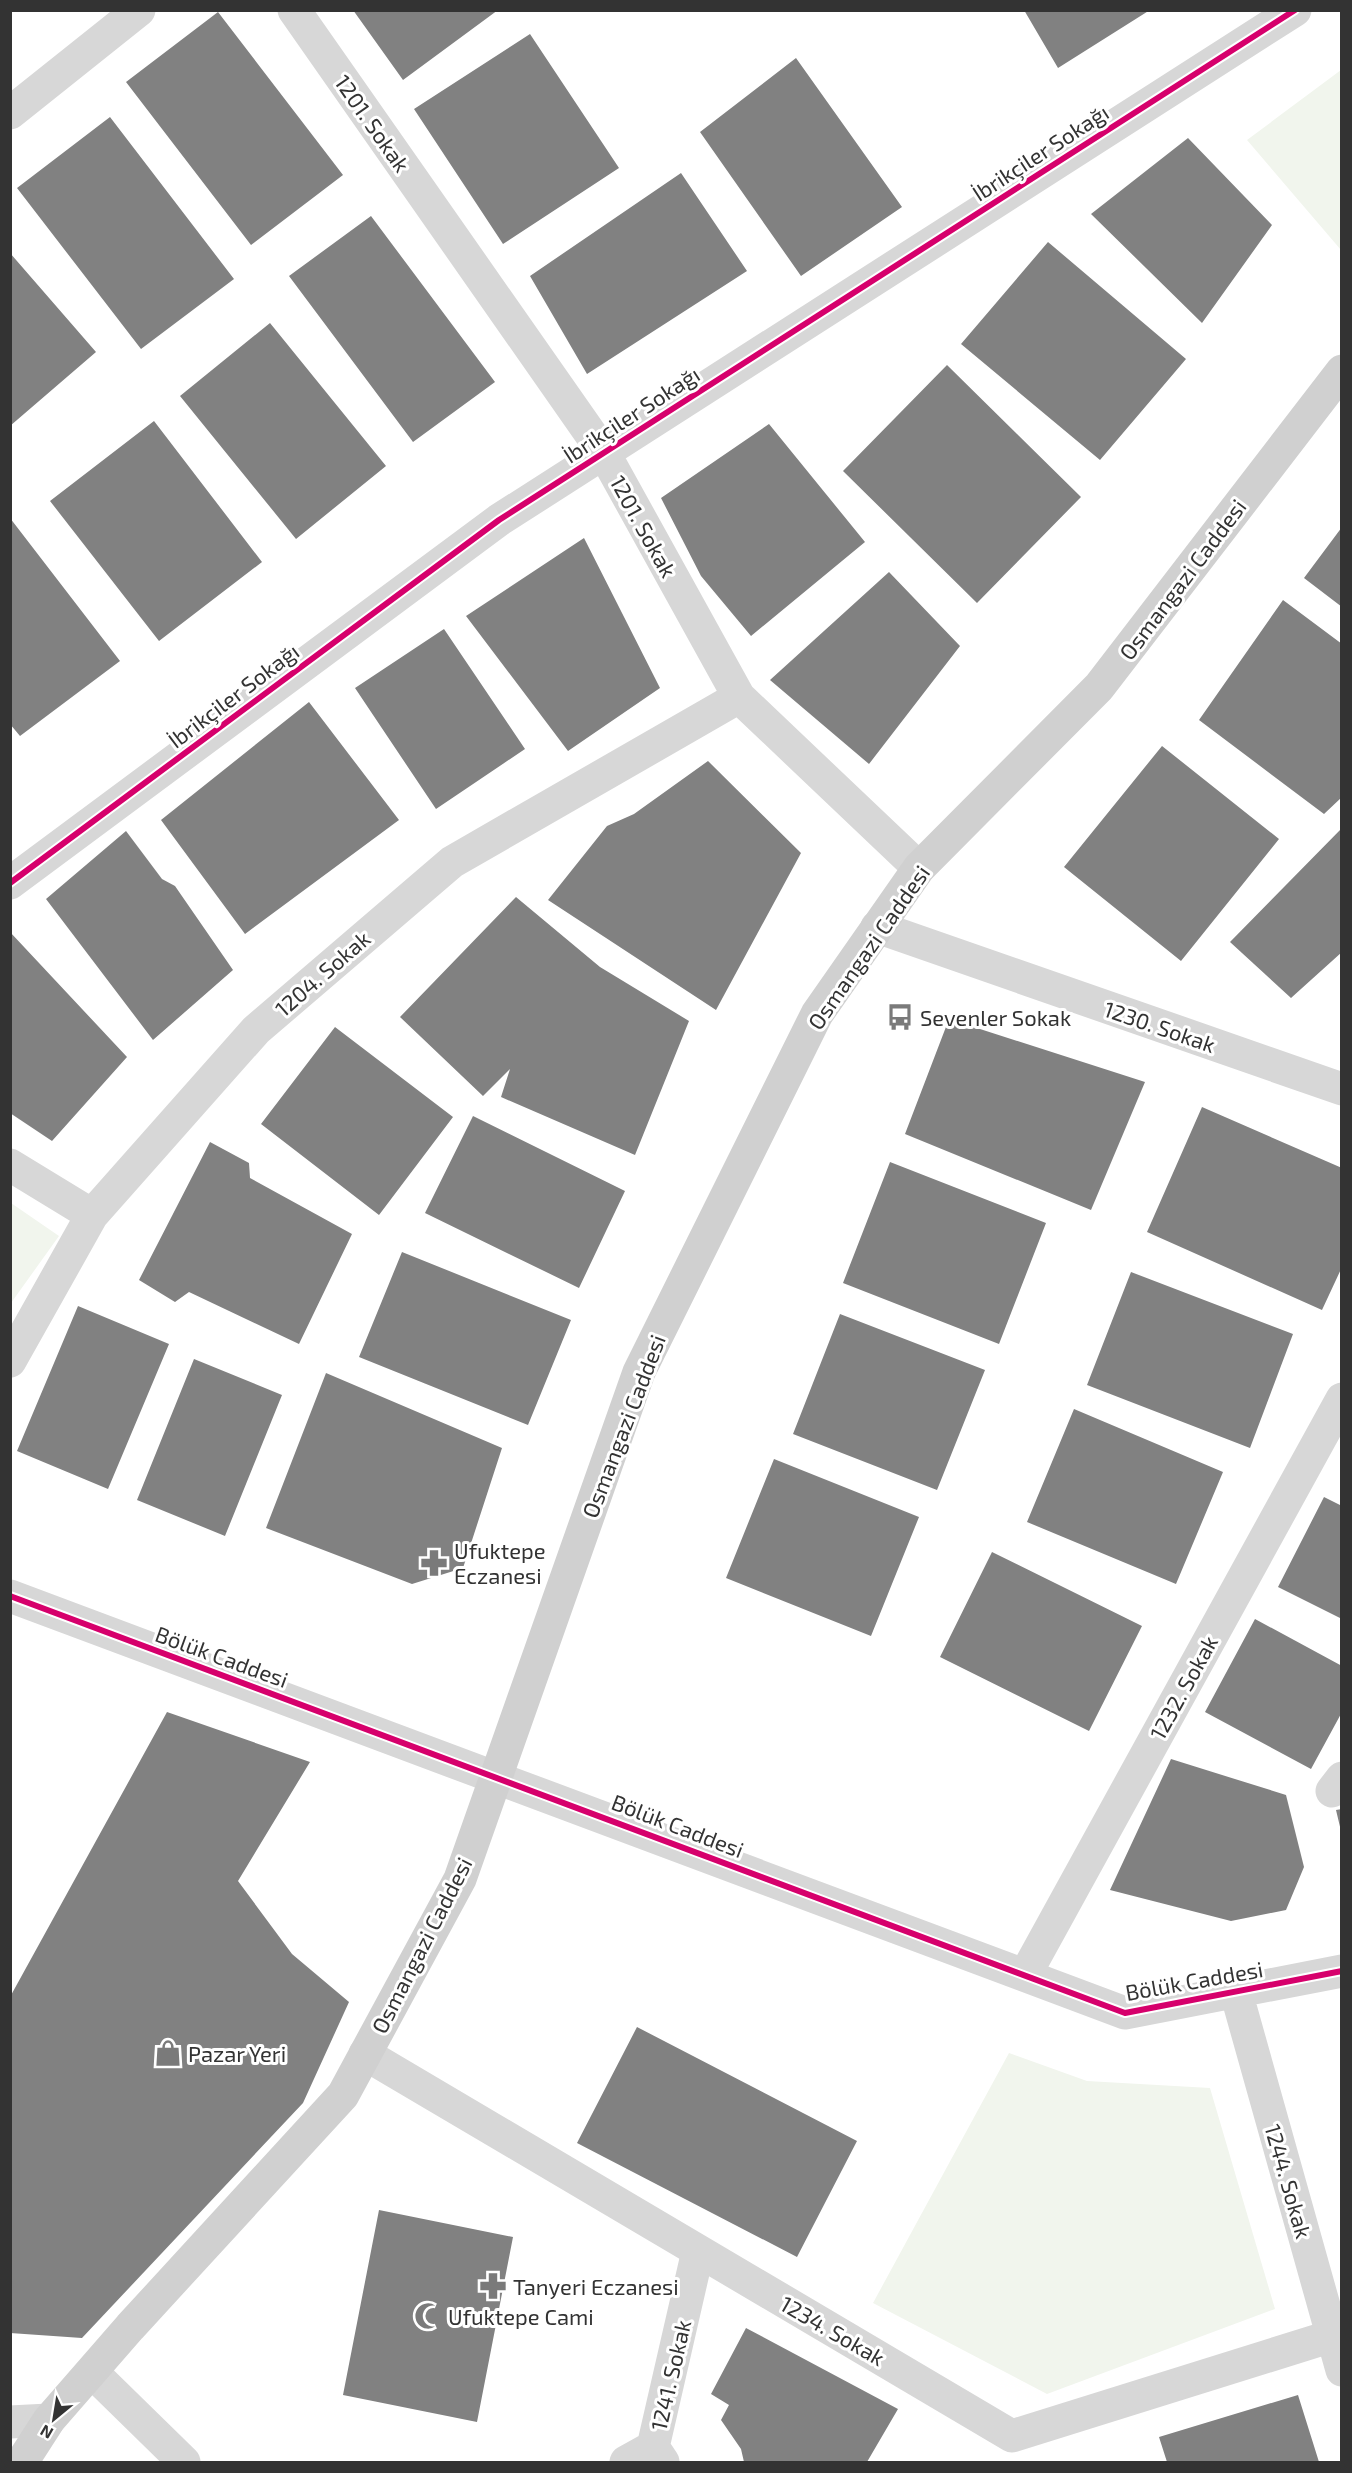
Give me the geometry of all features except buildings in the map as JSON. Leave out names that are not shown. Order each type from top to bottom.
[{"type":"main road","name":"Osmangazi Caddesi","points":[[22,2463],[50,2420],[343,2095],[460,1880],[639,1372],[818,1014],[919,868],[1100,687],[1341,372]]},
{"type":"street","points":[[10,113],[139,10]]},
{"type":"street","name":"1201. Sokak","points":[[294,10],[604,453],[739,697],[919,868]]},
{"type":"street","name":"İbrikçiler Sokağı","points":[[10,883],[499,520],[1294,10]]},
{"type":"street","name":"1204. Sokak","points":[[10,1361],[92,1215],[256,1030],[452,862],[739,697]]},
{"type":"street","name":"1230. Sokak","points":[[877,927],[1341,1089]]},
{"type":"street","points":[[10,1165],[92,1215]]},
{"type":"street","name":"1232. Sokak","points":[[1024,1974],[1341,1399]]},
{"type":"street","name":"Bölük Caddesi","points":[[10,1596],[1125,2013],[1341,1971]]},
{"type":"street","name":"1244. Sokak","points":[[1236,1992],[1341,2370]]},
{"type":"street","name":"1234. Sokak","points":[[365,2054],[1012,2436],[1332,2336]]},
{"type":"street","name":"1241. Sokak","points":[[648,2457],[698,2251]]},
{"type":"street","points":[[92,2372],[184,2463]]},
{"type":"street","points":[[10,2422],[50,2420]]},
{"type":"shaded area","points":[[1341,70],[1341,250],[1247,140]]},
{"type":"shaded area","points":[[11,1203],[59,1236],[11,1303]]},
{"type":"shaded area","points":[[1009,2053],[1087,2081],[1210,2088],[1275,2309],[1047,2394],[873,2303]]},
{"type":"cycle path","points":[[10,883],[499,520],[1295,10]]},
{"type":"cycle path","points":[[10,1596],[1125,2013],[1342,1971]]},
{"type":"place","name":"Sevenler Sokak","points":[[900,1017]]},
{"type":"place","name":"Ufuktepe Eczanesi","points":[[434,1563]]},
{"type":"place","name":"Pazar Yeri","points":[[168,2053]]},
{"type":"place","name":"Tanyeri Eczanesi","points":[[493,2286]]},
{"type":"place","name":"Ufuktepe Cami","points":[[428,2316]]}]
